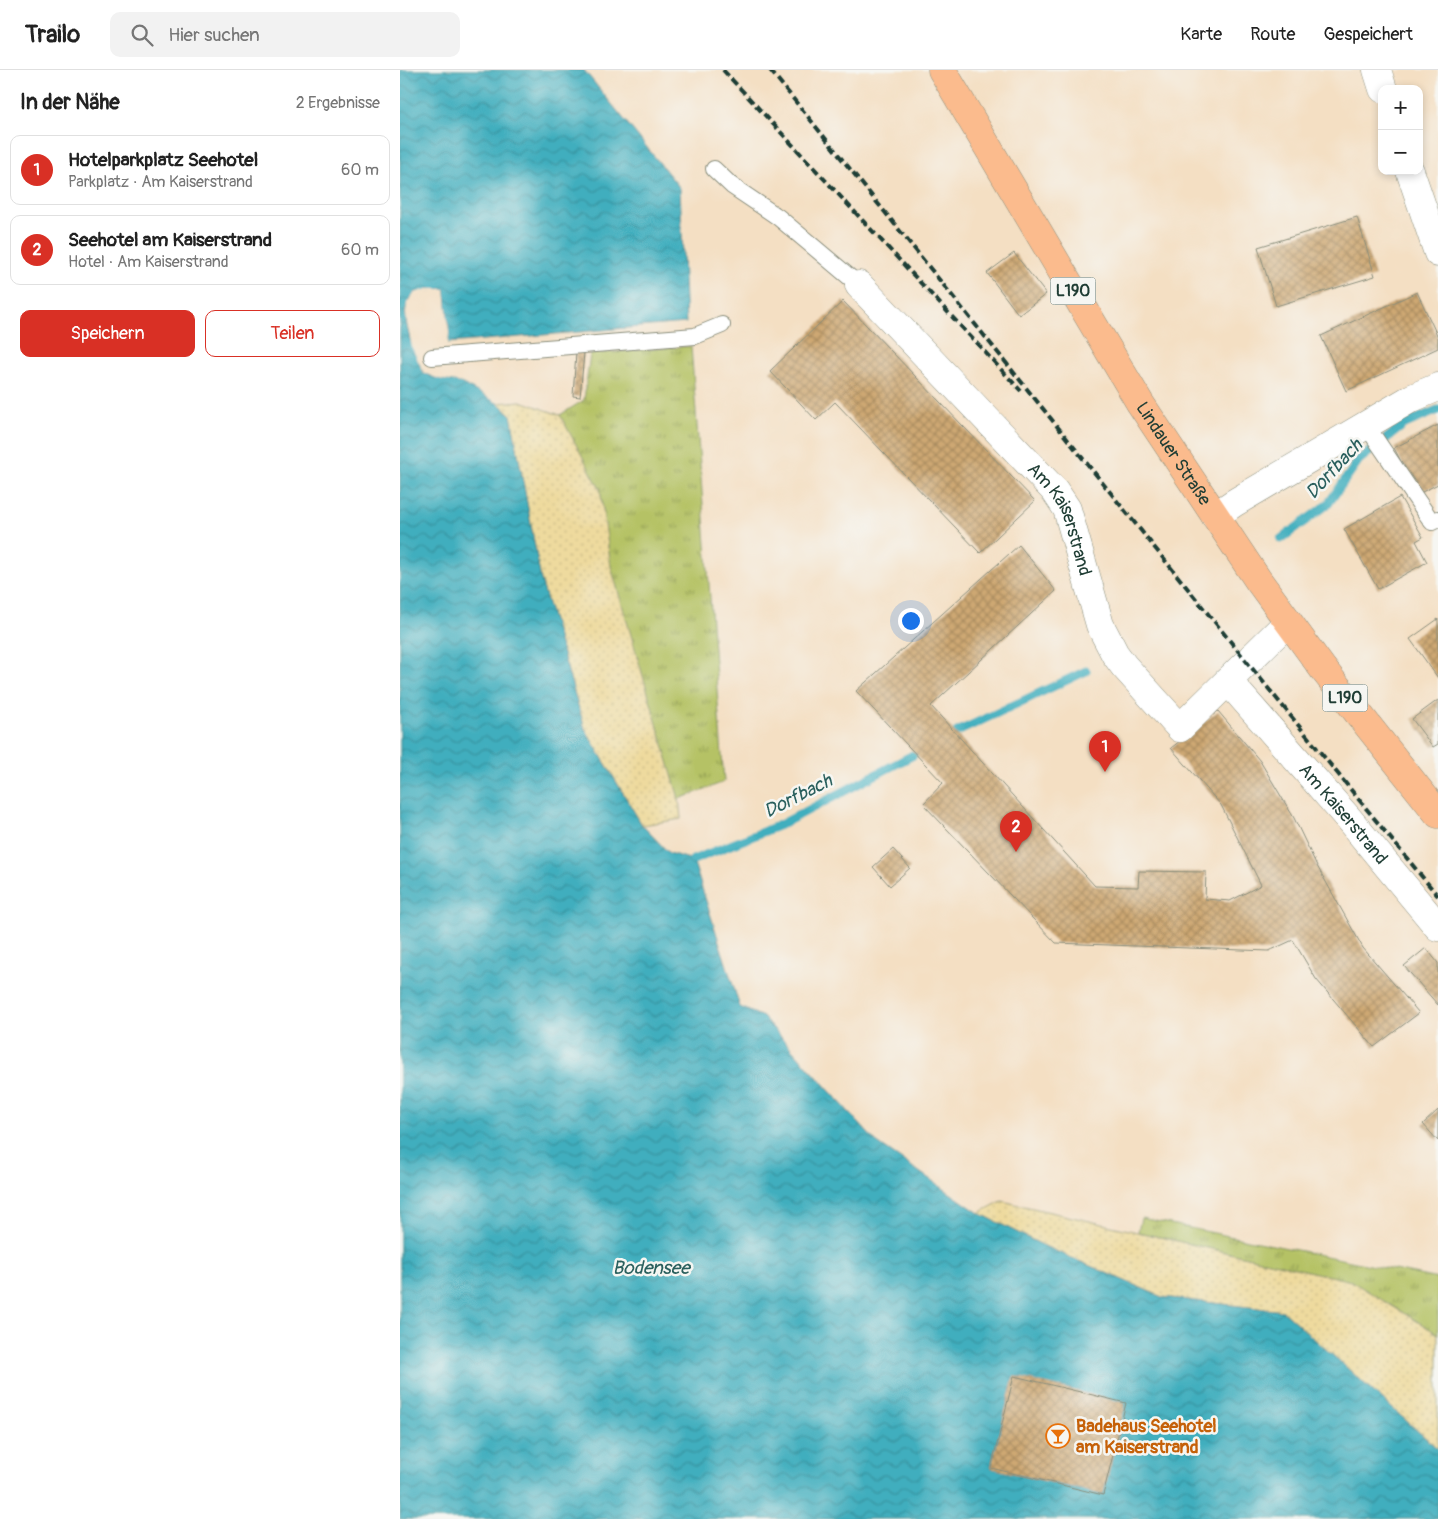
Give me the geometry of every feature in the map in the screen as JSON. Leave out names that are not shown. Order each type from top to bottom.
[{"type":"main road","name":"Lindauer Straße","points":[[942,70],[1140,403],[1215,516],[1258,580],[1334,684],[1438,814]]},
{"type":"street","points":[[1377,70],[1382,85]]},
{"type":"street","points":[[1411,175],[1438,253]]},
{"type":"street","name":"Am Kaiserstrand","points":[[859,285],[1055,491],[1067,509],[1100,625],[1115,654],[1180,728],[1288,622]]},
{"type":"street","points":[[1215,516],[1234,503],[1370,432],[1412,398],[1438,387]]},
{"type":"street","name":"Am Kaiserstrand","points":[[1228,681],[1347,818],[1438,927]]},
{"type":"lane","points":[[714,169],[732,186],[778,217],[859,285]]},
{"type":"lane","points":[[432,357],[695,336],[722,325]]},
{"type":"lane","points":[[1370,432],[1432,522],[1438,519]]},
{"type":"green space","points":[[691,346],[724,782],[679,799],[611,567],[600,489],[560,415],[584,400],[590,354]]},
{"type":"green space","points":[[1141,1218],[1438,1279],[1438,1334],[1351,1281],[1138,1232]]},
{"type":"sand","points":[[521,401],[560,415],[600,489],[611,567],[679,799],[681,819],[642,825],[585,729],[541,580],[511,416],[498,403]]},
{"type":"sand","points":[[1002,1201],[1351,1281],[1438,1334],[1438,1449],[1283,1311],[1162,1297],[1044,1246],[979,1213]]},
{"type":"water","name":"Bodensee","points":[[400,70],[584,70],[680,188],[686,323],[448,343],[449,333],[445,289],[415,293],[406,310],[407,328],[424,373],[440,379],[462,383],[498,403],[511,415],[541,580],[585,729],[642,825],[669,853],[693,860],[740,1007],[763,1017],[876,1142],[979,1213],[1044,1246],[1162,1297],[1283,1311],[1438,1449],[1438,1519],[400,1519]],"holes":[[[1014,1376],[1125,1404],[1103,1495],[991,1468]]]},
{"type":"pier","points":[[427,289],[445,289],[449,333],[448,345],[446,343],[447,333],[443,291],[416,295],[409,304],[408,314],[414,348],[426,371],[440,377],[463,380],[501,403],[462,383],[439,379],[424,373],[412,348],[406,314],[407,303],[415,293]]},
{"type":"building","points":[[1357,217],[1375,276],[1276,306],[1258,247]]},
{"type":"building","points":[[1014,253],[1046,294],[1019,315],[987,273]]},
{"type":"building","points":[[1417,292],[1438,337],[1438,348],[1346,391],[1321,336]]},
{"type":"building","points":[[843,301],[1035,501],[980,553],[835,402],[816,420],[770,371]]},
{"type":"building","points":[[576,352],[584,353],[580,397],[573,396]]},
{"type":"building","points":[[1438,425],[1438,484],[1418,494],[1394,448]]},
{"type":"building","points":[[1400,497],[1423,537],[1416,541],[1427,562],[1378,589],[1344,529]]},
{"type":"building","points":[[1019,545],[1056,591],[931,706],[1095,886],[1138,887],[1139,871],[1206,872],[1205,899],[1230,901],[1261,885],[1221,805],[1171,748],[1218,711],[1260,761],[1294,818],[1317,866],[1363,948],[1419,1013],[1374,1047],[1316,979],[1293,940],[1269,951],[1056,943],[923,804],[943,783],[856,691]]},
{"type":"building","points":[[1438,619],[1438,678],[1410,639]]},
{"type":"building","points":[[1438,700],[1438,744],[1433,747],[1412,719]]},
{"type":"building","points":[[893,849],[910,868],[890,886],[873,867]]},
{"type":"building","points":[[1426,948],[1438,963],[1438,1005],[1404,966]]},
{"type":"building","points":[[1438,1110],[1438,1141],[1423,1124]]},
{"type":"building","name":"Badehaus Seehotel am Kaiserstrand","points":[[1014,1376],[1126,1403],[1103,1495],[991,1468]]},
{"type":"waterway","name":"Dorfbach","points":[[1281,539],[1328,504],[1359,460],[1405,424],[1438,410]]},
{"type":"waterway","name":"Dorfbach","points":[[957,732],[1086,671]]},
{"type":"waterway","name":"Dorfbach","points":[[693,860],[780,825],[913,755]]},
{"type":"railway","points":[[723,70],[1021,391]]},
{"type":"railway","points":[[770,70],[1438,896]]},
{"type":"place","name":"Hotelparkplatz Seehotel","points":[[1105,772]]},
{"type":"place","name":"Seehotel am Kaiserstrand","points":[[1016,852]]},
{"type":"place","name":"Badehaus Seehotel am Kaiserstrand","points":[[1058,1436]]}]
